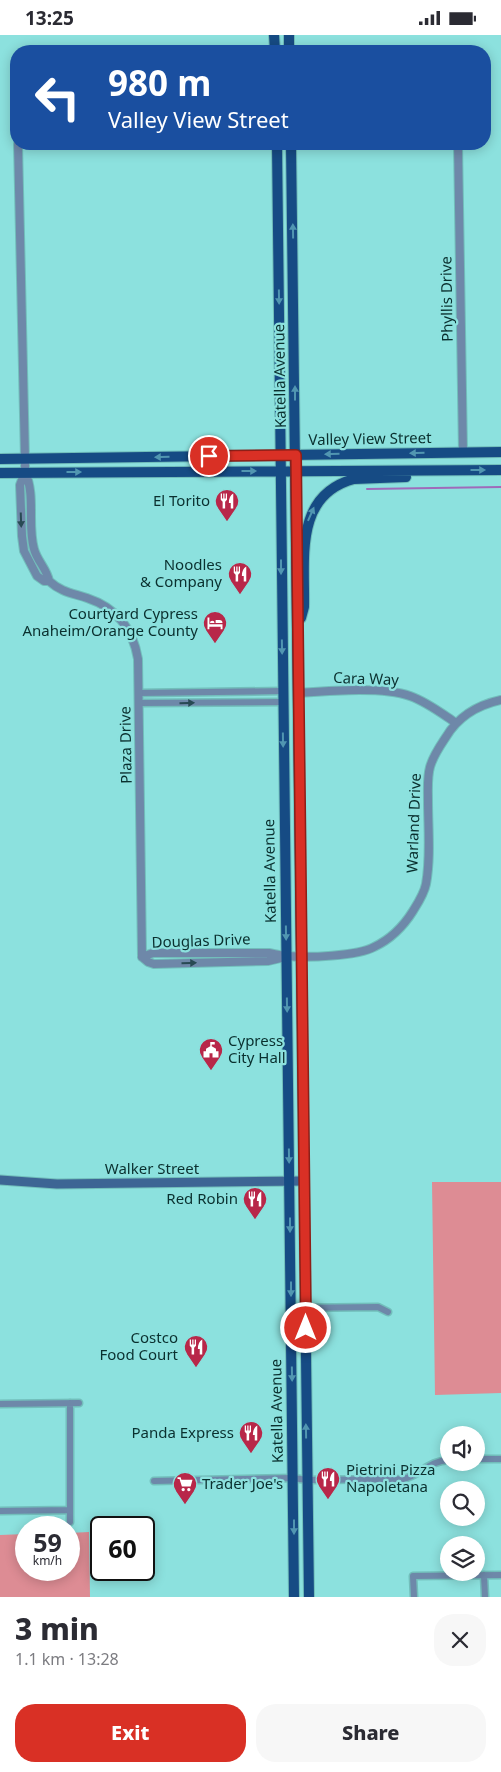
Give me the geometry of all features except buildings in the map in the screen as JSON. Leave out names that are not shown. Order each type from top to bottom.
[{"type":"main road","name":"Katella Avenue","points":[[277,150],[294,1597]]},
{"type":"main road","name":"Katella Avenue","points":[[292,150],[309,1597]]},
{"type":"main road","name":"Valley View Street","points":[[0,459],[501,452]]},
{"type":"main road","points":[[297,631],[304,607],[306,530],[311,513],[322,497],[337,485],[354,479],[444,475],[456,470]]},
{"type":"main road","points":[[0,473],[501,470]]},
{"type":"main road","points":[[282,671],[293,690],[298,693]]},
{"type":"main road","points":[[283,697],[289,694],[298,708]]},
{"type":"main road","name":"Walker Street","points":[[0,1179],[57,1183],[304,1181]]},
{"type":"street","name":"Plaza Drive","points":[[18,150],[25,459],[25,472],[20,485],[24,551],[37,576],[44,581],[49,581],[66,593],[104,605],[116,613],[132,635],[136,647],[139,693],[142,957]]},
{"type":"street","name":"Phyllis Drive","points":[[458,150],[463,453]]},
{"type":"street","name":"Cara Way","points":[[298,693],[398,692],[409,695],[433,707],[456,723]]},
{"type":"street","points":[[139,693],[283,697]]},
{"type":"street","points":[[139,703],[283,697]]},
{"type":"street","name":"Warland Drive","points":[[301,956],[351,953],[372,948],[396,932],[406,921],[426,887],[428,783],[430,767],[434,757],[456,723],[465,715],[484,705],[501,700]]},
{"type":"street","name":"Douglas Drive","points":[[142,957],[153,953],[269,953],[301,956]]},
{"type":"street","points":[[291,1308],[378,1307],[388,1312]]},
{"type":"street","points":[[70,1403],[70,1516]]},
{"type":"street","points":[[0,1404],[79,1403]]},
{"type":"street","points":[[485,1459],[501,1459]]},
{"type":"street","points":[[154,1481],[293,1478],[307,1480],[402,1479],[440,1461]]},
{"type":"street","points":[[0,1511],[70,1510]]},
{"type":"street","points":[[485,1575],[501,1575]]},
{"type":"street","points":[[414,1597],[414,1576],[440,1576]]},
{"type":"street","points":[[484,1581],[485,1597]]},
{"type":"shaded area","points":[[432,1182],[501,1182],[501,1393],[435,1395]]},
{"type":"shaded area","points":[[80,1532],[89,1532],[90,1597],[0,1597],[0,1535],[15,1534],[15,1581],[80,1581]]},
{"type":"waterway","points":[[367,489],[501,487]]},
{"type":"place","name":"El Torito","points":[[227,522]]},
{"type":"place","name":"Noodles & Company","points":[[240,595]]},
{"type":"place","name":"Courtyard Cypress Anaheim/Orange County","points":[[215,644]]},
{"type":"place","name":"Cypress City Hall","points":[[211,1071]]},
{"type":"place","name":"Red Robin","points":[[255,1220]]},
{"type":"place","name":"Costco Food Court","points":[[196,1368]]},
{"type":"place","name":"Panda Express","points":[[251,1454]]},
{"type":"place","name":"Pietrini Pizza Napoletana","points":[[328,1500]]},
{"type":"place","name":"Trader Joe's","points":[[185,1505]]},
{"type":"route","points":[[209,456],[296,455],[306,1328]]}]
